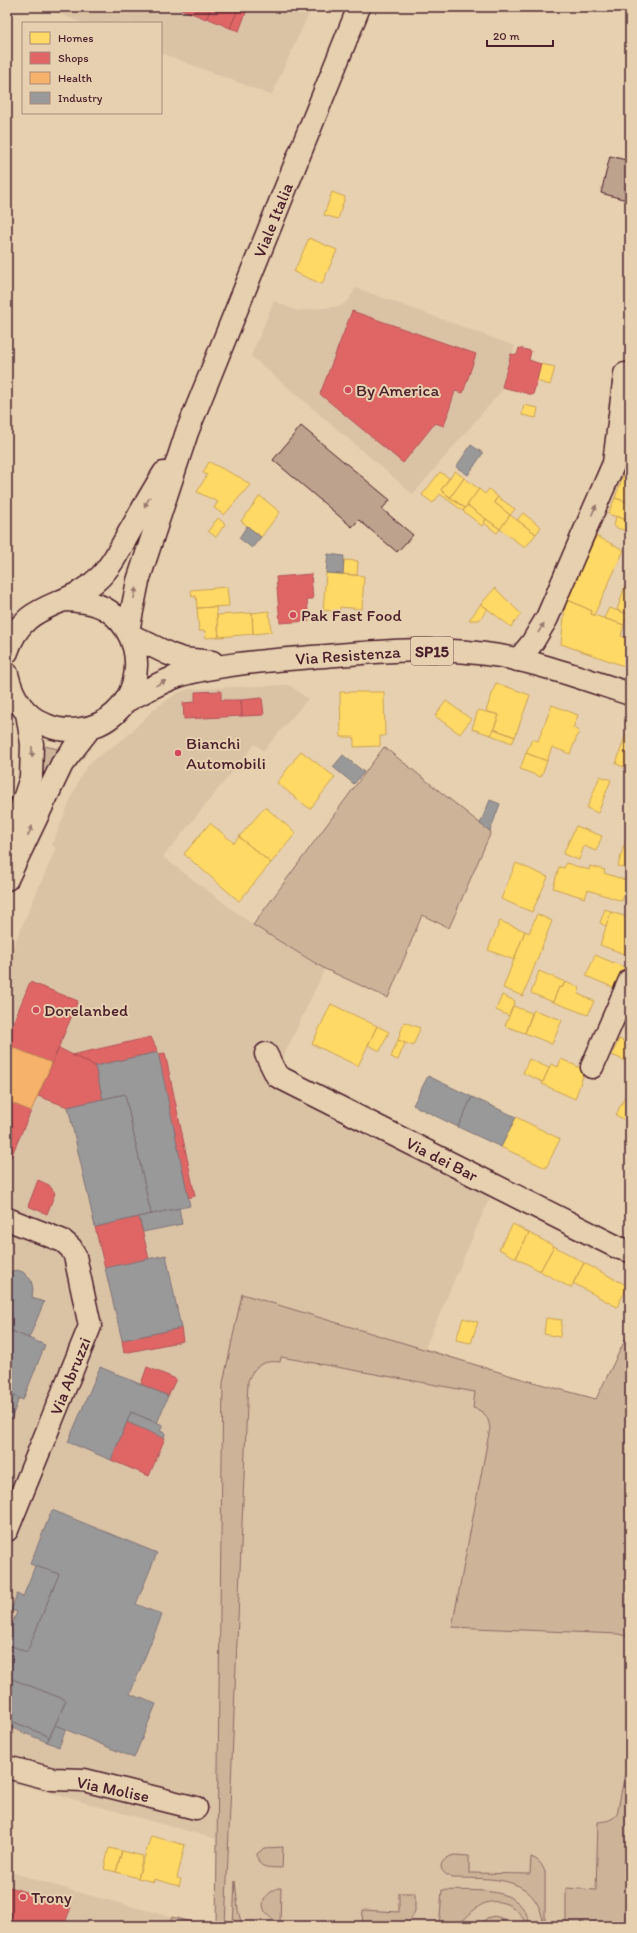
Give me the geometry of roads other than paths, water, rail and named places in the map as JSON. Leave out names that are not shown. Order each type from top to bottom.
[{"type":"main road","name":"Viale Italia","points":[[187,432],[359,7]]},
{"type":"main road","points":[[518,660],[532,643],[546,618],[614,463],[625,374],[630,375]]},
{"type":"main road","points":[[9,644],[20,625],[32,614],[47,606],[66,600],[90,586],[108,567],[187,432]]},
{"type":"main road","points":[[129,633],[138,581],[187,432]]},
{"type":"main road","points":[[7,878],[62,764],[90,728],[117,713],[126,701],[132,689],[137,663],[135,649],[129,633],[114,614],[100,606],[84,601],[66,600]]},
{"type":"main road","name":"SP15","points":[[129,633],[169,654],[183,659],[229,664]]},
{"type":"main road","name":"Via Resistenza","points":[[229,664],[360,653],[443,651],[477,653],[518,660],[566,673],[630,694]]},
{"type":"main road","name":"SP15","points":[[126,701],[168,680],[229,664]]},
{"type":"main road","points":[[7,674],[16,700],[27,713],[39,723],[53,729],[70,730],[90,728]]},
{"type":"main road","points":[[7,703],[27,713]]},
{"type":"main road","points":[[7,850],[31,778],[32,744],[27,713]]},
{"type":"main road","points":[[592,1066],[630,980]]},
{"type":"main road","name":"Via dei Bar","points":[[266,1054],[277,1076],[619,1248],[630,1251]]},
{"type":"main road","name":"Via Abruzzi","points":[[7,1218],[63,1241],[71,1248],[75,1256],[90,1326],[7,1530]]},
{"type":"main road","name":"Via Molise","points":[[7,1767],[52,1779],[84,1780],[196,1808]]},
{"type":"place","name":"By America","points":[[348,390]]},
{"type":"place","name":"Pak Fast Food","points":[[293,615]]},
{"type":"place","name":"Bianchi Automobili","points":[[178,753]]},
{"type":"place","name":"Dorelanbed","points":[[36,1010]]},
{"type":"place","name":"Trony","points":[[23,1897]]}]
